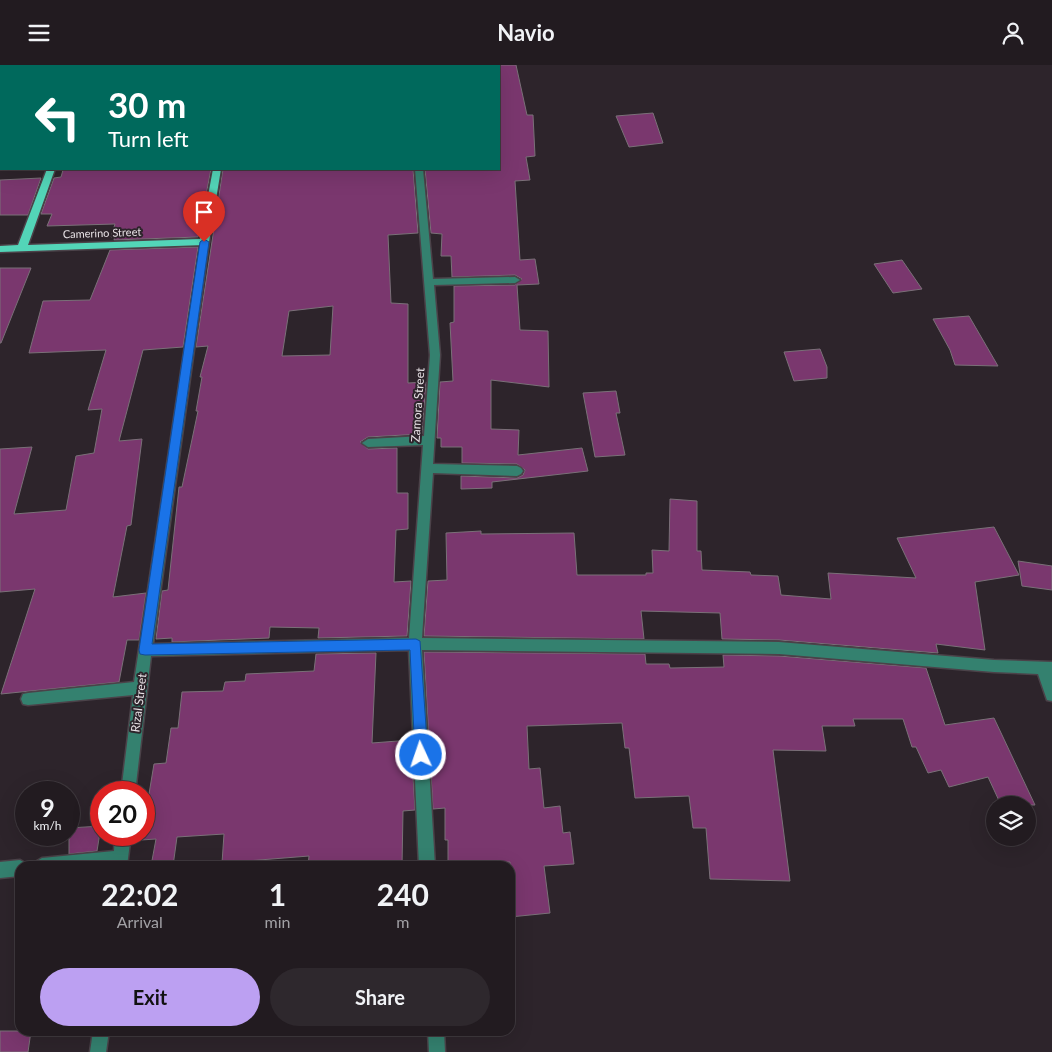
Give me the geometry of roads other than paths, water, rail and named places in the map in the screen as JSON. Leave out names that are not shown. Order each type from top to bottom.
[{"type":"main road","points":[[22,247],[51,170]]},
{"type":"main road","name":"Rizal Street","points":[[204,242],[217,170]]},
{"type":"main road","name":"Camerino Street","points":[[0,249],[204,242]]},
{"type":"street","name":"Zamora Street","points":[[419,170],[435,355],[416,644],[427,861]]},
{"type":"street","name":"Rizal Street","points":[[129,781],[145,650],[204,242]]},
{"type":"street","points":[[429,282],[515,280]]},
{"type":"street","points":[[368,443],[430,440]]},
{"type":"street","points":[[428,468],[517,471]]},
{"type":"street","points":[[145,650],[416,644],[780,648],[994,666],[1048,668],[1052,695]]},
{"type":"street","points":[[28,699],[140,688]]},
{"type":"street","points":[[120,861],[122,846]]},
{"type":"street","points":[[0,870],[15,869]]},
{"type":"street","points":[[98,1052],[100,1036]]},
{"type":"street","points":[[436,1036],[437,1052]]}]
